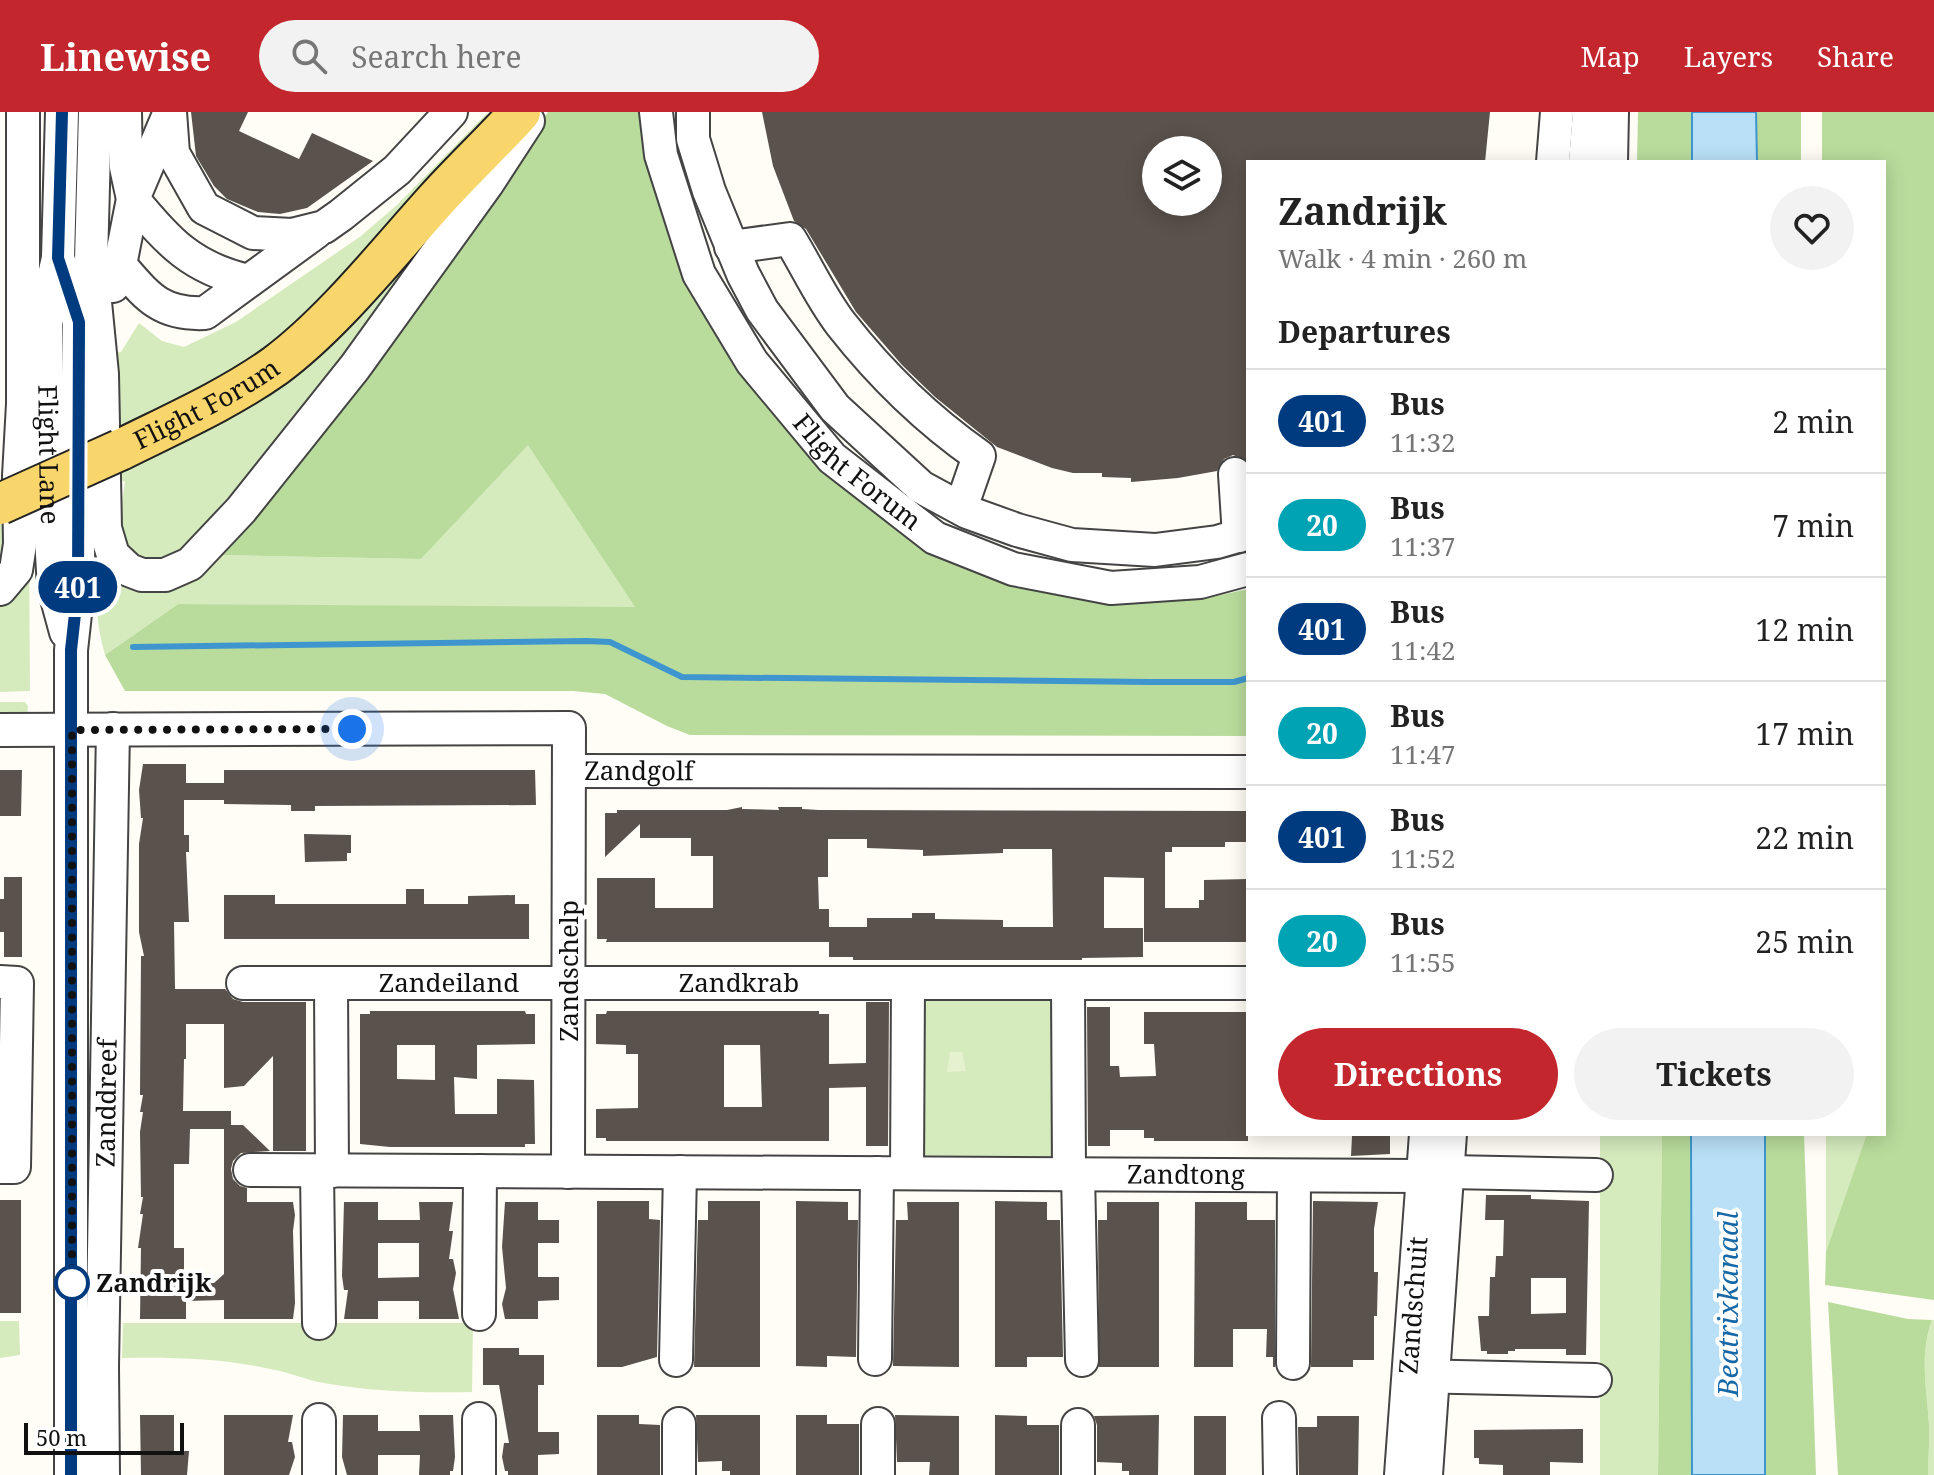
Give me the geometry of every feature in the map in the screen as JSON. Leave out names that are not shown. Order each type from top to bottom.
[{"type":"main road","name":"Flight Forum","points":[[0,504],[120,450],[242,388],[277,364],[370,273],[467,165],[520,112]]},
{"type":"street","points":[[0,589],[16,570],[20,544],[23,112]]},
{"type":"street","name":"Flight Lane","points":[[62,112],[58,258],[79,322],[78,587],[71,650],[72,730]]},
{"type":"street","name":"Flight Forum","points":[[95,112],[91,261],[102,374],[105,528],[113,555],[129,570],[142,575],[165,575],[190,564],[241,510],[327,403],[487,184],[534,112]]},
{"type":"street","points":[[125,112],[126,167],[133,199],[186,256],[219,274],[248,281]]},
{"type":"street","points":[[99,341],[120,265],[133,199],[170,112]]},
{"type":"street","points":[[170,112],[173,153],[204,208],[253,233],[292,235],[324,227]]},
{"type":"street","points":[[120,265],[151,301],[185,314],[205,313],[397,170],[451,112]]},
{"type":"street","name":"Flight Forum","points":[[467,165],[492,112]]},
{"type":"street","name":"Flight Forum","points":[[656,112],[661,155],[704,282],[755,365],[832,458],[935,538],[1013,569],[1111,588],[1200,582],[1246,570]]},
{"type":"street","name":"Flight Forum","points":[[693,112],[693,139],[709,191],[731,247],[762,310],[835,408],[921,487],[961,508],[1017,530],[1072,545],[1155,550],[1217,542],[1243,534]]},
{"type":"street","points":[[1553,160],[1557,112]]},
{"type":"street","points":[[1585,160],[1589,112]]},
{"type":"street","points":[[1611,160],[1612,112]]},
{"type":"street","points":[[731,247],[790,239],[840,322],[899,391],[943,432],[979,456],[961,508]]},
{"type":"street","points":[[704,282],[762,310],[755,365]]},
{"type":"street","points":[[0,304],[23,404]]},
{"type":"street","points":[[1235,474],[1243,534]]},
{"type":"street","name":"Zandgolf","points":[[0,730],[569,728],[569,771],[1246,772]]},
{"type":"street","name":"Zanddreef","points":[[103,1475],[102,1367],[113,729]]},
{"type":"street","name":"Zanddreef","points":[[71,1475],[72,730]]},
{"type":"street","name":"Zandschelp","points":[[568,1172],[569,771]]},
{"type":"street","points":[[0,1167],[14,1167],[8,982]]},
{"type":"street","name":"Zandeiland","points":[[243,983],[569,983]]},
{"type":"street","points":[[319,1323],[331,983]]},
{"type":"street","name":"Zandkrab","points":[[569,983],[1246,983]]},
{"type":"street","points":[[875,1359],[908,983]]},
{"type":"street","points":[[1068,983],[1082,1360]]},
{"type":"street","name":"Zandschuit","points":[[1426,1136],[1435,1174]]},
{"type":"street","name":"Zandschuit","points":[[1426,1475],[1421,1376],[1435,1174],[1449,1136]]},
{"type":"street","points":[[250,1170],[568,1172]]},
{"type":"street","points":[[479,1314],[480,1171]]},
{"type":"street","name":"Zandtong","points":[[568,1172],[1596,1175]]},
{"type":"street","points":[[676,1360],[680,1172]]},
{"type":"street","points":[[1293,1363],[1294,1176]]},
{"type":"street","points":[[1421,1376],[1595,1380]]},
{"type":"street","name":"Zandschuit","points":[[1401,1475],[1421,1376]]},
{"type":"street","points":[[1279,1418],[1280,1475]]},
{"type":"street","points":[[479,1419],[479,1475]]},
{"type":"street","points":[[319,1420],[319,1475]]},
{"type":"street","points":[[679,1424],[679,1475]]},
{"type":"street","points":[[878,1424],[878,1475]]},
{"type":"street","points":[[1078,1425],[1078,1475]]},
{"type":"green space","points":[[488,112],[465,163],[282,344],[55,466],[113,353],[121,352],[139,323],[162,341],[184,347],[236,322],[361,236],[398,204]]},
{"type":"green space","points":[[548,112],[650,112],[690,281],[931,545],[1111,595],[1207,598],[1246,589],[1246,736],[690,735],[605,694],[573,691],[125,691],[105,655],[178,604],[635,607],[528,445],[421,559],[211,555],[450,250]]},
{"type":"green space","points":[[1638,112],[1692,112],[1692,160],[1637,160]]},
{"type":"green space","points":[[1756,112],[1801,112],[1801,160],[1757,160]]},
{"type":"green space","points":[[1822,112],[1934,112],[1934,1300],[1825,1285],[1826,1252],[1866,1136],[1886,1136],[1886,160],[1822,160]]},
{"type":"green space","points":[[482,181],[189,554],[148,563],[121,548],[121,508],[125,482],[117,478],[0,569],[0,517],[101,480]]},
{"type":"green space","points":[[528,444],[636,608],[178,604],[105,655],[97,608],[96,530],[121,580],[211,555],[421,559]]},
{"type":"green space","points":[[29,550],[30,691],[0,692],[0,600]]},
{"type":"green space","points":[[0,702],[25,702],[28,706],[27,718],[0,718]]},
{"type":"green space","points":[[915,995],[1060,997],[1060,1156],[915,1156]]},
{"type":"green space","points":[[950,1052],[962,1052],[966,1071],[947,1072]]},
{"type":"green space","points":[[1600,1136],[1662,1136],[1658,1475],[1600,1475]]},
{"type":"green space","points":[[1662,1136],[1691,1136],[1692,1475],[1658,1475]]},
{"type":"green space","points":[[1765,1136],[1804,1136],[1816,1475],[1765,1475]]},
{"type":"green space","points":[[1826,1136],[1868,1136],[1868,1137],[1826,1252]]},
{"type":"green space","points":[[1828,1302],[1908,1319],[1932,1320],[1925,1359],[1928,1475],[1838,1475]]},
{"type":"green space","points":[[1932,1320],[1934,1475],[1928,1475],[1925,1359]]},
{"type":"green space","points":[[0,1321],[19,1321],[20,1355],[0,1358]]},
{"type":"green space","points":[[123,1323],[473,1323],[472,1392],[361,1388],[215,1360],[122,1358]]},
{"type":"water","points":[[1692,112],[1756,112],[1757,160],[1692,160]]},
{"type":"water","name":"Beatrixkanaal","points":[[1691,1136],[1765,1136],[1765,1475],[1692,1475]]},
{"type":"building","points":[[191,112],[248,112],[239,131],[299,159],[312,133],[373,161],[307,208],[280,214],[258,212],[227,199],[214,186],[196,156]]},
{"type":"building","points":[[762,112],[1490,112],[1485,160],[1246,160],[1246,460],[1233,455],[1224,459],[1217,471],[1178,478],[1131,482],[1131,478],[1102,477],[1102,473],[1073,473],[997,447],[935,397],[902,365],[856,312],[806,229],[794,221],[773,166]]},
{"type":"building","points":[[143,764],[186,764],[186,783],[224,783],[224,770],[535,770],[536,805],[315,806],[315,811],[291,811],[291,805],[184,800],[184,835],[189,835],[189,852],[186,852],[189,922],[174,922],[175,989],[225,989],[233,999],[243,1002],[306,1002],[306,1151],[273,1151],[273,1056],[244,1086],[224,1088],[224,1024],[186,1024],[184,1059],[183,1111],[231,1111],[231,1125],[243,1125],[270,1151],[241,1153],[233,1161],[233,1179],[247,1188],[247,1202],[293,1202],[293,1319],[224,1319],[224,1300],[186,1301],[186,1319],[140,1319],[141,1248],[138,1248],[143,1214],[140,1214],[143,1197],[140,1132],[143,1112],[140,1112],[143,1095],[140,1095],[141,956],[144,956],[139,932],[139,844],[143,818],[139,790]],"holes":[[[190,1129],[224,1129],[224,1274],[214,1283],[184,1283],[184,1248],[174,1248],[174,1164],[189,1164]]]},
{"type":"building","points":[[0,770],[22,770],[21,816],[0,816]]},
{"type":"building","points":[[742,807],[779,810],[778,807],[802,807],[819,810],[1246,811],[1246,842],[1225,842],[1225,847],[1172,847],[1172,852],[1165,852],[1165,908],[1199,908],[1199,900],[1204,900],[1204,880],[1246,879],[1246,942],[1144,942],[1144,878],[1104,877],[1104,928],[1143,928],[1143,957],[853,960],[853,957],[829,957],[829,942],[606,942],[607,939],[597,939],[597,878],[655,878],[655,908],[713,908],[713,856],[691,856],[691,838],[640,838],[640,824],[605,857],[605,813],[617,813],[617,810],[727,810]],"holes":[[[828,839],[867,839],[867,848],[923,850],[923,856],[1003,853],[1003,849],[1052,849],[1053,927],[1003,927],[1003,920],[935,919],[935,913],[912,913],[912,918],[867,918],[867,927],[829,927],[829,909],[819,909],[818,877],[828,877]]]},
{"type":"building","points":[[304,834],[351,835],[351,853],[347,853],[347,861],[305,862]]},
{"type":"building","points":[[4,877],[22,877],[22,957],[4,957],[0,899],[4,899]]},
{"type":"building","points":[[406,889],[424,889],[424,904],[468,904],[468,896],[515,895],[515,904],[529,904],[529,939],[224,939],[224,895],[275,895],[275,904],[406,904]]},
{"type":"building","points":[[866,1002],[889,1002],[888,1146],[866,1146],[866,1087],[829,1088],[829,1141],[606,1141],[606,1138],[596,1138],[596,1109],[638,1108],[638,1054],[626,1054],[626,1045],[596,1044],[596,1014],[606,1014],[607,1011],[819,1011],[819,1014],[829,1014],[829,1064],[866,1063]],"holes":[[[724,1045],[760,1045],[762,1107],[724,1107]]]},
{"type":"building","points":[[1087,1007],[1110,1007],[1110,1066],[1119,1066],[1120,1077],[1156,1076],[1154,1044],[1144,1044],[1144,1012],[1246,1012],[1248,1141],[1154,1141],[1154,1138],[1144,1138],[1144,1130],[1110,1130],[1110,1146],[1088,1146]]},
{"type":"building","points":[[370,1011],[525,1011],[526,1014],[535,1014],[535,1044],[477,1045],[477,1079],[454,1077],[455,1114],[497,1114],[497,1079],[534,1080],[535,1144],[525,1144],[525,1147],[390,1147],[360,1144],[360,1014],[370,1014]],"holes":[[[397,1045],[435,1045],[435,1080],[397,1079]]]},
{"type":"building","points":[[1352,1136],[1390,1136],[1390,1154],[1351,1156]]},
{"type":"building","points":[[1486,1195],[1531,1195],[1531,1199],[1589,1201],[1586,1355],[1566,1355],[1566,1349],[1515,1349],[1508,1351],[1508,1354],[1481,1351],[1478,1316],[1489,1316],[1490,1277],[1495,1277],[1496,1256],[1503,1256],[1504,1220],[1485,1220]],"holes":[[[1531,1278],[1566,1278],[1566,1313],[1531,1314]]]},
{"type":"building","points":[[0,1200],[21,1200],[21,1313],[0,1313]]},
{"type":"building","points":[[597,1201],[649,1201],[649,1219],[660,1220],[657,1357],[622,1367],[597,1367]]},
{"type":"building","points":[[708,1201],[760,1201],[760,1367],[694,1367],[698,1220],[708,1220]]},
{"type":"building","points":[[796,1201],[848,1202],[848,1220],[858,1220],[856,1357],[827,1356],[827,1367],[796,1366]]},
{"type":"building","points":[[995,1201],[1047,1202],[1047,1220],[1060,1220],[1063,1357],[1027,1357],[1027,1367],[995,1367]]},
{"type":"building","points":[[1313,1201],[1378,1202],[1374,1229],[1374,1272],[1378,1272],[1374,1360],[1353,1360],[1353,1367],[1311,1367]]},
{"type":"building","points":[[344,1202],[378,1202],[378,1220],[420,1220],[419,1202],[453,1202],[449,1259],[453,1259],[456,1273],[453,1289],[459,1319],[419,1319],[419,1301],[378,1301],[378,1319],[344,1319],[348,1290],[344,1290]],"holes":[[[378,1243],[419,1243],[419,1277],[378,1278]]]},
{"type":"building","points":[[505,1202],[538,1202],[538,1220],[559,1220],[559,1243],[538,1243],[538,1277],[559,1277],[559,1300],[538,1301],[538,1319],[505,1319],[502,1247]]},
{"type":"building","points":[[907,1202],[959,1202],[959,1367],[893,1366],[896,1220],[908,1220]]},
{"type":"building","points":[[1107,1202],[1159,1202],[1159,1367],[1099,1367],[1098,1220],[1107,1220]]},
{"type":"building","points":[[1195,1202],[1247,1202],[1247,1220],[1275,1220],[1275,1367],[1273,1357],[1266,1357],[1267,1329],[1233,1329],[1233,1367],[1194,1367]]},
{"type":"building","points":[[483,1348],[519,1348],[519,1355],[544,1355],[544,1385],[538,1385],[538,1432],[559,1432],[559,1454],[538,1455],[538,1475],[508,1475],[505,1471],[502,1457],[504,1443],[509,1443],[499,1385],[483,1385]]},
{"type":"building","points":[[140,1415],[174,1415],[174,1451],[189,1451],[187,1475],[141,1475]]},
{"type":"building","points":[[224,1415],[293,1415],[288,1442],[292,1442],[295,1457],[289,1475],[224,1475]]},
{"type":"building","points":[[343,1415],[378,1415],[378,1431],[420,1431],[419,1415],[453,1415],[453,1471],[450,1475],[419,1475],[420,1455],[378,1455],[378,1475],[347,1475],[342,1457]]},
{"type":"building","points":[[597,1415],[639,1415],[639,1424],[660,1425],[660,1475],[597,1475]]},
{"type":"building","points":[[696,1415],[760,1415],[760,1475],[730,1475],[730,1471],[722,1471],[722,1461],[698,1462]]},
{"type":"building","points":[[796,1415],[827,1415],[827,1424],[859,1424],[859,1475],[796,1475]]},
{"type":"building","points":[[895,1415],[959,1416],[959,1475],[929,1475],[930,1462],[897,1462]]},
{"type":"building","points":[[995,1415],[1027,1416],[1027,1425],[1059,1425],[1059,1475],[995,1475]]},
{"type":"building","points":[[1159,1415],[1158,1475],[1129,1475],[1129,1471],[1122,1471],[1122,1463],[1097,1462],[1097,1425],[1094,1416]]},
{"type":"building","points":[[1194,1416],[1226,1416],[1226,1475],[1194,1475]]},
{"type":"building","points":[[1317,1416],[1359,1416],[1358,1475],[1299,1475],[1298,1427],[1317,1427]]},
{"type":"building","points":[[1583,1429],[1583,1463],[1550,1462],[1550,1475],[1503,1475],[1503,1465],[1479,1464],[1479,1458],[1474,1458],[1474,1430]]},
{"type":"waterway","points":[[133,647],[587,641],[610,642],[682,677],[1150,682],[1234,682],[1246,679]]},
{"type":"bus line","name":"401","points":[[62,112],[58,258],[79,322],[78,587],[71,650],[71,1475]]},
{"type":"place","name":"Zandrijk","points":[[72,1283]]},
{"type":"route","points":[[72,1283],[72,730],[352,729]]}]
